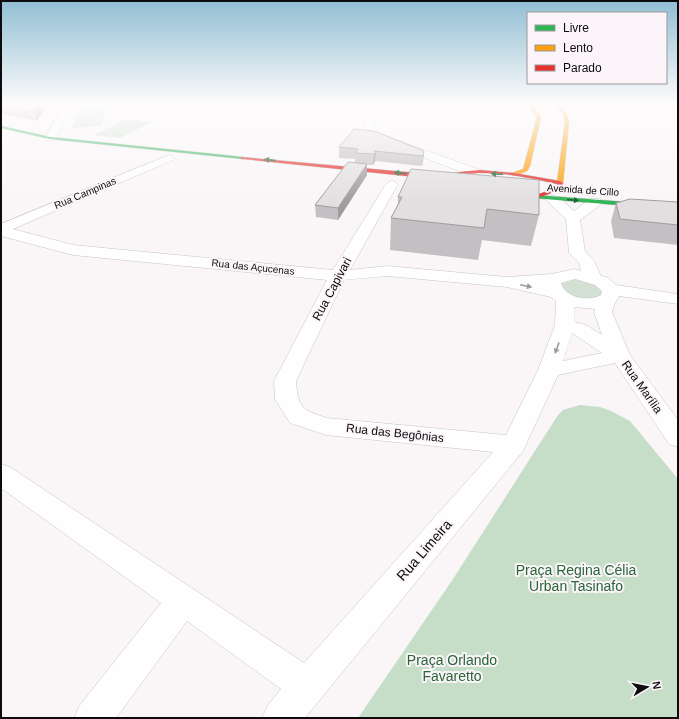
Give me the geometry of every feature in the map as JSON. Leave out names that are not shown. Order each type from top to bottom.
[{"type":"main road","points":[[1,137],[300,173]]},
{"type":"main road","name":"Avenida de Cillo","points":[[43,137],[406,174],[514,174],[560,183],[584,192],[678,199]]},
{"type":"main road","points":[[514,174],[525,170],[534,137]]},
{"type":"main road","points":[[560,183],[565,137]]},
{"type":"main road","name":"Avenida de Cillo","points":[[431,188],[447,189],[437,182],[441,177],[453,174]]},
{"type":"main road","name":"Avenida de Cillo","points":[[535,197],[559,189],[560,183]]},
{"type":"main road","name":"Avenida de Cillo","points":[[504,195],[678,208]]},
{"type":"street","points":[[379,137],[454,166],[476,173]]},
{"type":"street","name":"Rua Campinas","points":[[1,230],[169,158]]},
{"type":"street","name":"Rua Capivari","points":[[286,399],[285,381],[338,276],[391,184]]},
{"type":"street","points":[[552,199],[573,218],[577,253],[586,260],[593,278]]},
{"type":"street","points":[[573,218],[585,212],[595,202]]},
{"type":"street","name":"Rua das Açucenas","points":[[1,230],[72,250],[338,276],[387,271],[561,286]]},
{"type":"street","name":"Rua Limeira","points":[[282,718],[307,686],[514,445],[549,370],[565,325],[561,286],[568,258],[577,253]]},
{"type":"street","points":[[561,286],[593,278],[601,281],[608,296]]},
{"type":"street","points":[[561,286],[583,303],[600,303],[608,296],[678,299]]},
{"type":"street","name":"Rua Marília","points":[[608,296],[603,312],[620,356],[678,438]]},
{"type":"street","name":"Rua Marília","points":[[565,325],[579,329],[620,356]]},
{"type":"street","points":[[549,370],[620,356]]},
{"type":"street","name":"Rua das Begônias","points":[[286,399],[298,417],[326,426],[514,445]]},
{"type":"street","points":[[1,474],[307,686]]},
{"type":"street","points":[[93,718],[183,600]]},
{"type":"shaded area","points":[[107,137],[123,137],[120,138]]},
{"type":"shaded area","points":[[572,278],[596,283],[603,293],[594,298],[584,299],[564,292],[561,283]]},
{"type":"green space","name":"Praça Regina Célia Urban Tasinafo","points":[[580,405],[600,407],[630,421],[678,479],[678,718],[358,718],[453,579],[558,415],[563,410]]},
{"type":"building","points":[[348,137],[388,137],[424,151],[423,156],[376,151],[374,154],[355,153],[358,149],[339,147]]},
{"type":"building","points":[[348,162],[367,164],[338,208],[315,205]]},
{"type":"building","points":[[411,169],[539,180],[539,215],[487,209],[484,228],[391,218],[402,197],[398,197]]},
{"type":"building","points":[[630,199],[678,202],[678,225],[620,219],[616,203]]},
{"type":"traffic: fast","points":[[44,137],[243,158]]},
{"type":"traffic: fast","points":[[510,195],[678,208]]},
{"type":"traffic: slow","points":[[514,174],[525,170],[534,137]]},
{"type":"traffic: slow","points":[[560,183],[565,137]]},
{"type":"traffic: jam","points":[[243,158],[406,174],[440,174]]},
{"type":"traffic: jam","points":[[441,185],[437,182],[450,176],[480,172],[514,174],[560,183],[559,189],[535,197]]},
{"type":"park label","name":"Praça Orlando Favaretto","points":[[452,668]]}]
